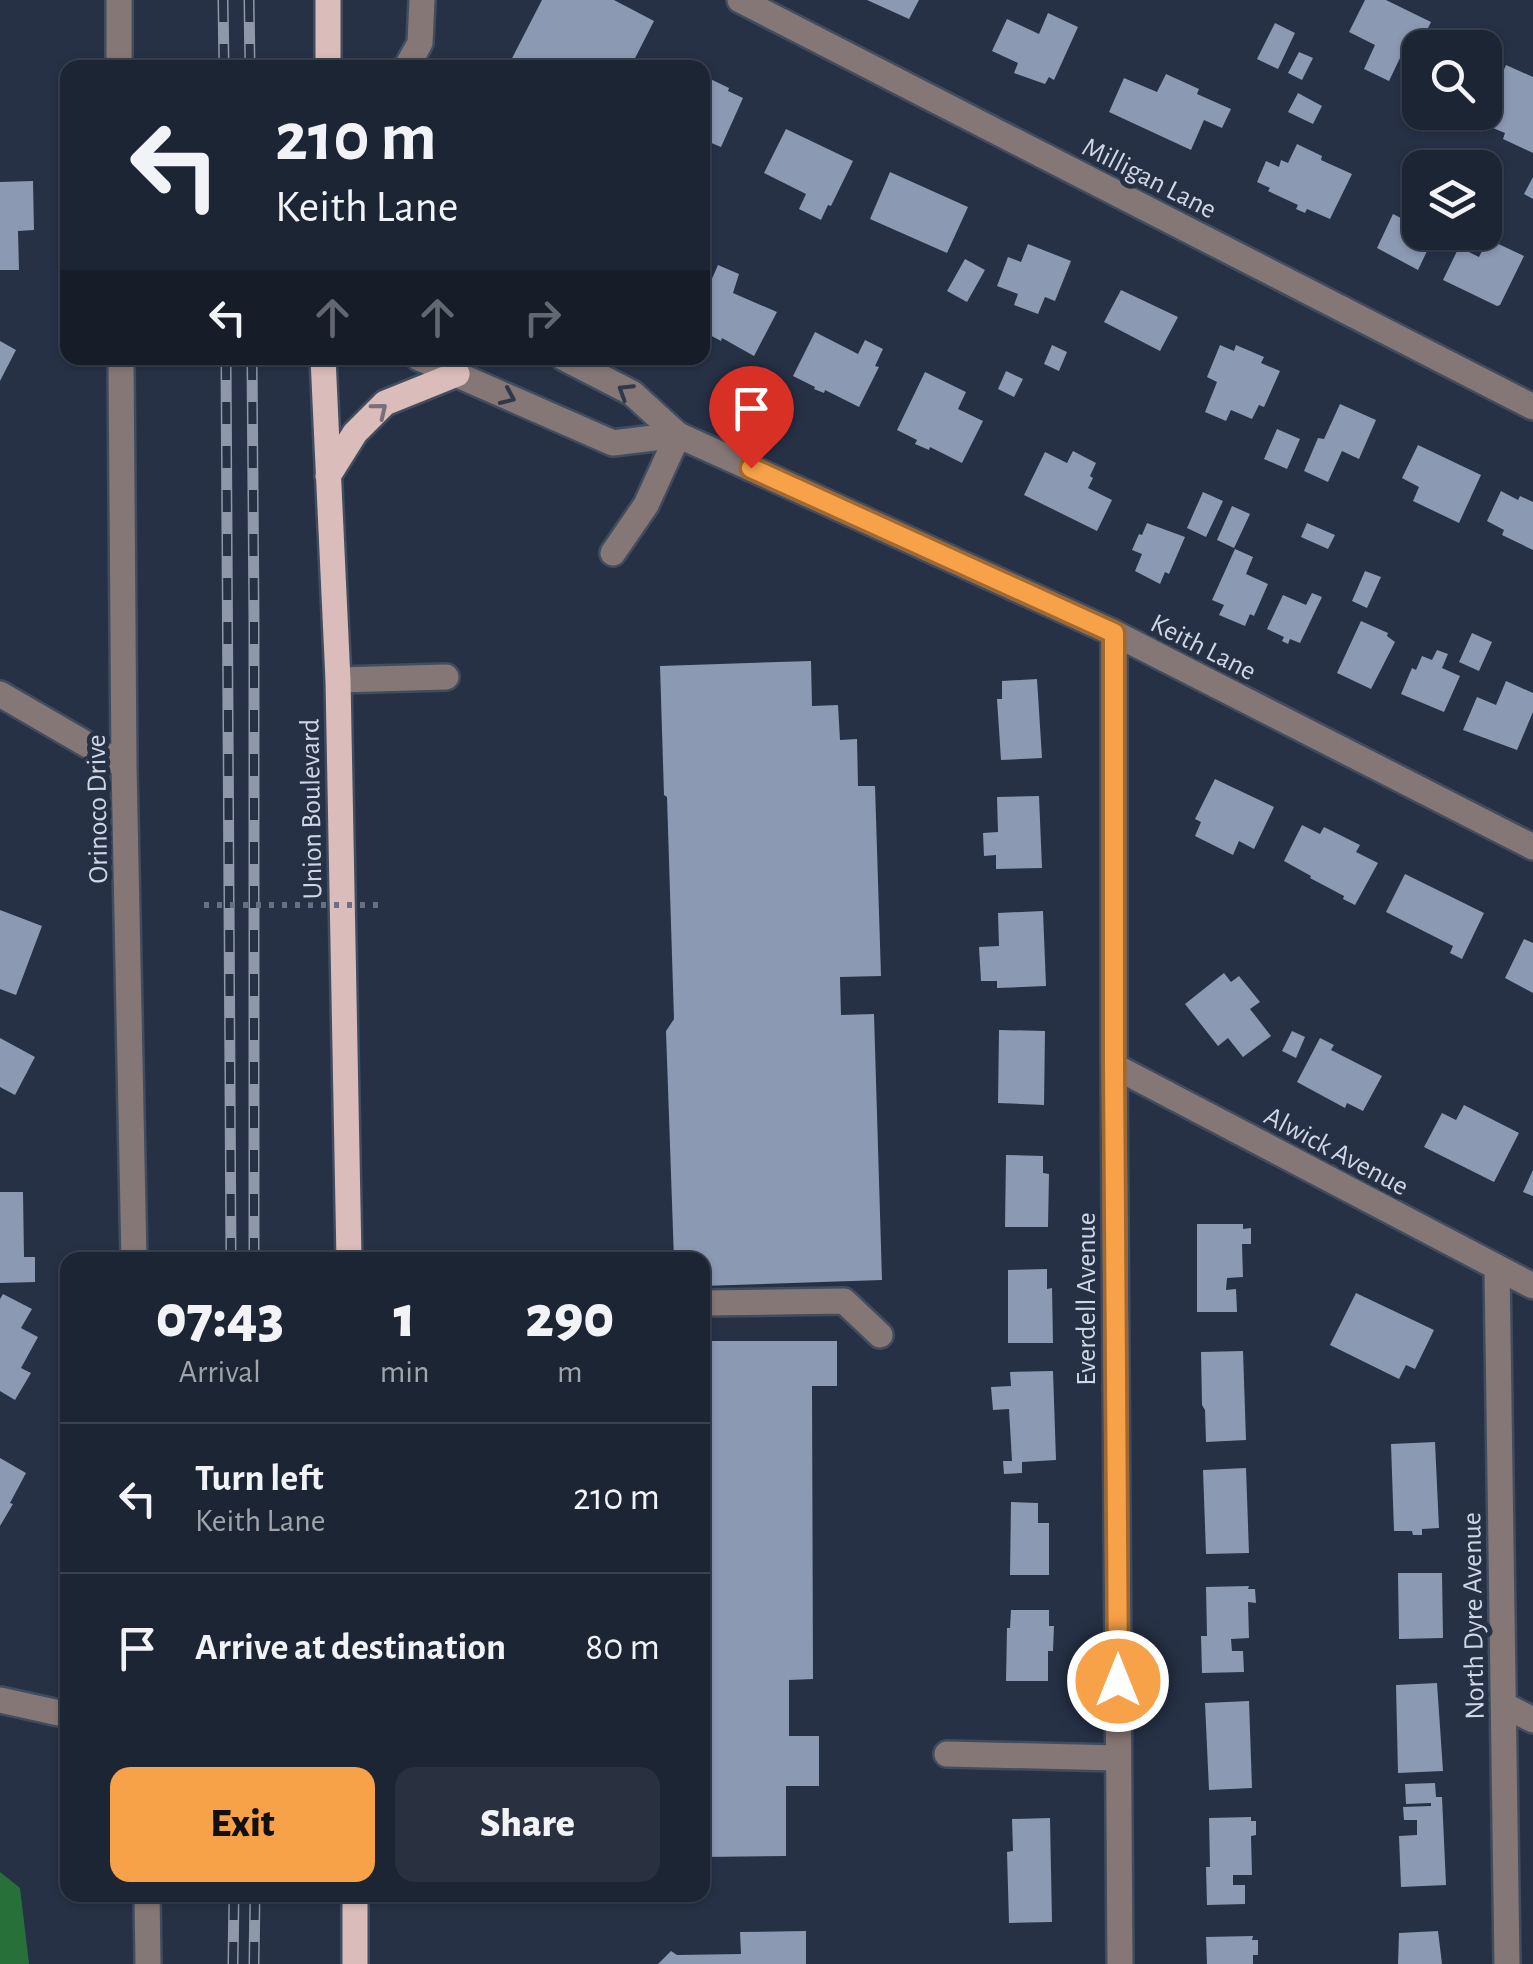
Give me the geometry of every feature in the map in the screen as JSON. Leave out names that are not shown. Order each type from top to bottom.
[{"type":"main road","points":[[328,0],[328,60]]},
{"type":"main road","name":"Union Boulevard","points":[[323,365],[338,680],[349,1252]]},
{"type":"main road","points":[[328,476],[354,433],[385,402],[457,374]]},
{"type":"main road","points":[[354,1964],[355,1902]]},
{"type":"street","points":[[119,0],[119,60]]},
{"type":"street","points":[[410,60],[420,43],[422,0]]},
{"type":"street","name":"Milligan Lane","points":[[740,0],[1533,407]]},
{"type":"street","name":"Orinoco Drive","points":[[121,365],[134,1252]]},
{"type":"street","points":[[436,365],[613,442],[678,435]]},
{"type":"street","name":"Keith Lane","points":[[578,365],[632,393],[678,435],[1114,633],[1533,847]]},
{"type":"street","points":[[613,553],[646,505],[678,435]]},
{"type":"street","name":"Everdell Avenue","points":[[1114,633],[1120,1964]]},
{"type":"street","points":[[338,680],[446,676]]},
{"type":"street","points":[[0,694],[124,766]]},
{"type":"street","name":"Alwick Avenue","points":[[1114,1066],[1533,1286]]},
{"type":"street","name":"North Dyre Avenue","points":[[1497,1267],[1507,1964]]},
{"type":"street","points":[[710,1303],[844,1301],[880,1334]]},
{"type":"street","points":[[0,1700],[60,1714]]},
{"type":"street","points":[[1504,1705],[1533,1720]]},
{"type":"street","points":[[947,1754],[1118,1758]]},
{"type":"street","points":[[146,1902],[148,1964]]},
{"type":"path","points":[[204,905],[381,905]]},
{"type":"green space","points":[[0,1872],[20,1888],[29,1964],[0,1964]]},
{"type":"building","points":[[542,0],[614,0],[654,21],[634,60],[511,60]]},
{"type":"building","points":[[867,0],[919,0],[909,19]]},
{"type":"building","points":[[1365,0],[1386,0],[1431,22],[1427,30],[1402,30],[1402,59],[1389,81],[1364,69],[1375,45],[1349,32]]},
{"type":"building","points":[[1048,13],[1078,27],[1054,80],[1049,77],[1045,84],[1014,73],[1018,63],[992,51],[1007,19],[1039,34]]},
{"type":"building","points":[[1275,23],[1295,33],[1278,69],[1257,59]]},
{"type":"building","points":[[1299,52],[1313,58],[1302,80],[1288,73]]},
{"type":"building","points":[[1506,65],[1533,77],[1533,153],[1503,139],[1505,133],[1498,130],[1502,130],[1502,74]]},
{"type":"building","points":[[1166,74],[1231,109],[1222,128],[1204,120],[1191,150],[1109,112],[1124,78],[1157,92]]},
{"type":"building","points":[[710,79],[743,98],[721,147],[710,142]]},
{"type":"building","points":[[1298,93],[1322,106],[1313,124],[1288,112]]},
{"type":"building","points":[[786,129],[853,161],[821,220],[799,209],[806,194],[764,173]]},
{"type":"building","points":[[1297,144],[1352,174],[1330,219],[1307,209],[1305,213],[1296,209],[1298,205],[1257,182],[1266,161],[1279,167],[1281,160],[1288,163]]},
{"type":"building","points":[[890,172],[968,207],[947,253],[870,219]]},
{"type":"building","points":[[1533,177],[1533,199],[1524,194]]},
{"type":"building","points":[[33,181],[34,230],[18,231],[19,270],[0,270],[0,182]]},
{"type":"building","points":[[1393,214],[1402,218],[1402,250],[1427,250],[1418,270],[1377,248]]},
{"type":"building","points":[[1028,244],[1071,261],[1055,301],[1045,297],[1038,314],[1014,305],[1018,294],[997,286],[1008,257],[1021,262]]},
{"type":"building","points":[[1502,246],[1524,256],[1500,305],[1443,280],[1458,250],[1479,257],[1482,250],[1502,250]]},
{"type":"building","points":[[965,259],[985,270],[967,302],[947,291]]},
{"type":"building","points":[[718,265],[739,274],[733,293],[777,312],[754,356],[710,335],[711,281]]},
{"type":"building","points":[[1121,290],[1178,317],[1160,351],[1104,322]]},
{"type":"building","points":[[815,332],[858,354],[865,340],[883,349],[875,366],[879,367],[859,407],[793,376]]},
{"type":"building","points":[[0,341],[16,350],[0,381]]},
{"type":"building","points":[[1052,345],[1067,352],[1059,371],[1044,364]]},
{"type":"building","points":[[1220,345],[1234,351],[1236,345],[1264,357],[1261,363],[1280,371],[1264,407],[1259,405],[1252,419],[1231,410],[1226,421],[1205,412],[1217,382],[1207,377]]},
{"type":"building","points":[[1006,371],[1023,379],[1014,397],[998,389]]},
{"type":"building","points":[[925,372],[966,392],[958,409],[983,421],[962,463],[915,444],[917,440],[897,430]]},
{"type":"building","points":[[1340,404],[1376,420],[1359,459],[1342,451],[1328,482],[1304,471],[1318,438],[1324,439]]},
{"type":"building","points":[[1277,429],[1300,439],[1287,469],[1264,459]]},
{"type":"building","points":[[1418,445],[1481,475],[1459,523],[1413,501],[1419,487],[1402,478]]},
{"type":"building","points":[[1073,451],[1096,463],[1088,488],[1112,500],[1097,531],[1024,495],[1045,452],[1067,463]]},
{"type":"building","points":[[1501,491],[1533,502],[1533,550],[1502,535],[1504,530],[1487,521]]},
{"type":"building","points":[[1203,492],[1223,501],[1206,537],[1187,528]]},
{"type":"building","points":[[1232,506],[1250,514],[1234,548],[1217,540]]},
{"type":"building","points":[[1147,523],[1185,537],[1169,574],[1165,572],[1160,584],[1135,571],[1142,554],[1132,550]]},
{"type":"building","points":[[1307,523],[1335,535],[1328,549],[1301,537]]},
{"type":"building","points":[[1235,549],[1253,557],[1246,574],[1268,584],[1254,616],[1250,614],[1245,626],[1219,615],[1224,605],[1212,600]]},
{"type":"building","points":[[1365,571],[1381,577],[1367,608],[1352,601]]},
{"type":"building","points":[[1312,593],[1322,597],[1300,643],[1290,639],[1288,644],[1282,641],[1284,637],[1267,629],[1283,595],[1306,605]]},
{"type":"building","points":[[1361,621],[1388,633],[1395,642],[1371,689],[1337,673]]},
{"type":"building","points":[[1472,633],[1492,642],[1479,671],[1459,662]]},
{"type":"building","points":[[1437,650],[1448,654],[1442,668],[1460,676],[1444,712],[1401,694],[1412,668],[1416,670],[1422,656],[1432,660]]},
{"type":"building","points":[[811,661],[812,706],[838,705],[840,740],[857,739],[858,786],[875,786],[881,976],[840,977],[841,1015],[874,1014],[882,1280],[710,1286],[710,1252],[674,1252],[666,1031],[674,1019],[660,666]]},
{"type":"building","points":[[1037,679],[1042,758],[1001,760],[997,699],[1002,699],[1002,681]]},
{"type":"building","points":[[1506,681],[1533,693],[1533,712],[1517,750],[1463,730],[1477,697],[1496,705]]},
{"type":"building","points":[[1215,779],[1274,807],[1254,849],[1239,841],[1233,855],[1195,836],[1201,822],[1195,819]]},
{"type":"building","points":[[1039,796],[1042,868],[996,869],[996,855],[984,856],[983,833],[998,832],[997,797]]},
{"type":"building","points":[[1302,825],[1320,834],[1324,827],[1360,845],[1356,852],[1378,863],[1355,905],[1284,861]]},
{"type":"building","points":[[1405,874],[1484,913],[1462,959],[1450,953],[1453,946],[1386,912]]},
{"type":"building","points":[[0,910],[42,926],[16,995],[0,989]]},
{"type":"building","points":[[1043,911],[1046,986],[997,988],[997,981],[981,981],[979,947],[999,946],[998,913]]},
{"type":"building","points":[[1524,939],[1533,943],[1533,993],[1505,978]]},
{"type":"building","points":[[1224,973],[1231,982],[1239,976],[1260,1002],[1250,1009],[1271,1036],[1243,1057],[1228,1038],[1218,1046],[1185,1004]]},
{"type":"building","points":[[999,1030],[1045,1031],[1044,1105],[998,1103]]},
{"type":"building","points":[[1292,1031],[1305,1037],[1296,1058],[1282,1051]]},
{"type":"building","points":[[0,1038],[35,1057],[15,1095],[0,1087]]},
{"type":"building","points":[[1320,1038],[1334,1045],[1331,1050],[1382,1076],[1363,1111],[1347,1103],[1345,1108],[1297,1082]]},
{"type":"building","points":[[1464,1105],[1519,1133],[1494,1182],[1424,1147],[1442,1113],[1456,1120]]},
{"type":"building","points":[[1006,1155],[1043,1156],[1043,1173],[1049,1174],[1048,1227],[1005,1227]]},
{"type":"building","points":[[1533,1170],[1533,1196],[1523,1192]]},
{"type":"building","points":[[0,1192],[23,1192],[24,1257],[35,1257],[35,1282],[0,1283]]},
{"type":"building","points":[[1197,1224],[1243,1224],[1243,1229],[1251,1228],[1251,1244],[1242,1244],[1243,1277],[1227,1278],[1226,1290],[1236,1289],[1237,1312],[1197,1312]]},
{"type":"building","points":[[1047,1269],[1047,1289],[1052,1288],[1053,1343],[1008,1343],[1008,1270]]},
{"type":"building","points":[[1356,1293],[1434,1330],[1415,1369],[1406,1365],[1399,1379],[1330,1345]]},
{"type":"building","points":[[3,1294],[32,1309],[21,1328],[38,1337],[21,1368],[31,1373],[15,1400],[0,1391]]},
{"type":"building","points":[[710,1341],[837,1341],[837,1386],[812,1386],[813,1679],[789,1680],[789,1736],[819,1736],[819,1786],[786,1786],[786,1856],[710,1857]]},
{"type":"building","points":[[1243,1351],[1246,1440],[1206,1442],[1201,1352]]},
{"type":"building","points":[[1053,1371],[1056,1460],[1022,1462],[1022,1473],[1004,1474],[1003,1461],[1012,1461],[1009,1409],[993,1410],[991,1387],[1011,1386],[1010,1372]]},
{"type":"building","points":[[1435,1442],[1439,1528],[1422,1529],[1422,1535],[1394,1531],[1391,1444]]},
{"type":"building","points":[[0,1458],[26,1473],[0,1526]]},
{"type":"building","points":[[1246,1468],[1249,1553],[1206,1554],[1203,1470]]},
{"type":"building","points":[[1011,1502],[1038,1503],[1038,1523],[1049,1523],[1049,1575],[1010,1575]]},
{"type":"building","points":[[1398,1573],[1442,1573],[1443,1638],[1399,1639]]},
{"type":"building","points":[[1249,1586],[1248,1589],[1255,1589],[1256,1603],[1248,1602],[1249,1638],[1231,1639],[1232,1651],[1243,1651],[1244,1672],[1202,1673],[1201,1636],[1207,1636],[1206,1587]]},
{"type":"building","points":[[1011,1610],[1049,1610],[1049,1626],[1054,1626],[1053,1651],[1048,1651],[1048,1681],[1006,1681]]},
{"type":"building","points":[[1437,1683],[1443,1771],[1398,1773],[1396,1685]]},
{"type":"building","points":[[1249,1701],[1252,1788],[1209,1790],[1205,1703]]},
{"type":"building","points":[[1435,1783],[1436,1797],[1442,1797],[1446,1885],[1401,1887],[1399,1836],[1417,1835],[1417,1820],[1404,1820],[1403,1807],[1431,1806],[1406,1804],[1405,1784]]},
{"type":"building","points":[[1251,1817],[1251,1821],[1256,1821],[1256,1835],[1251,1836],[1252,1875],[1233,1875],[1233,1885],[1245,1885],[1245,1904],[1207,1905],[1209,1818]]},
{"type":"building","points":[[1050,1818],[1052,1922],[1009,1923],[1007,1852],[1013,1851],[1012,1819]]},
{"type":"building","points":[[806,1931],[806,1964],[658,1964],[671,1951],[677,1955],[741,1954],[740,1932]]},
{"type":"building","points":[[1438,1931],[1442,1964],[1398,1964],[1399,1933]]},
{"type":"building","points":[[1253,1936],[1252,1940],[1258,1940],[1258,1955],[1253,1955],[1253,1964],[1207,1964],[1206,1937]]},
{"type":"railway","points":[[223,0],[224,60]]},
{"type":"railway","points":[[249,0],[250,60]]},
{"type":"railway","points":[[226,365],[231,1252]]},
{"type":"railway","points":[[252,365],[254,1252]]},
{"type":"railway","points":[[233,1964],[234,1902]]},
{"type":"railway","points":[[254,1964],[255,1902]]},
{"type":"route","points":[[751,468],[1114,633],[1118,1681]]}]
